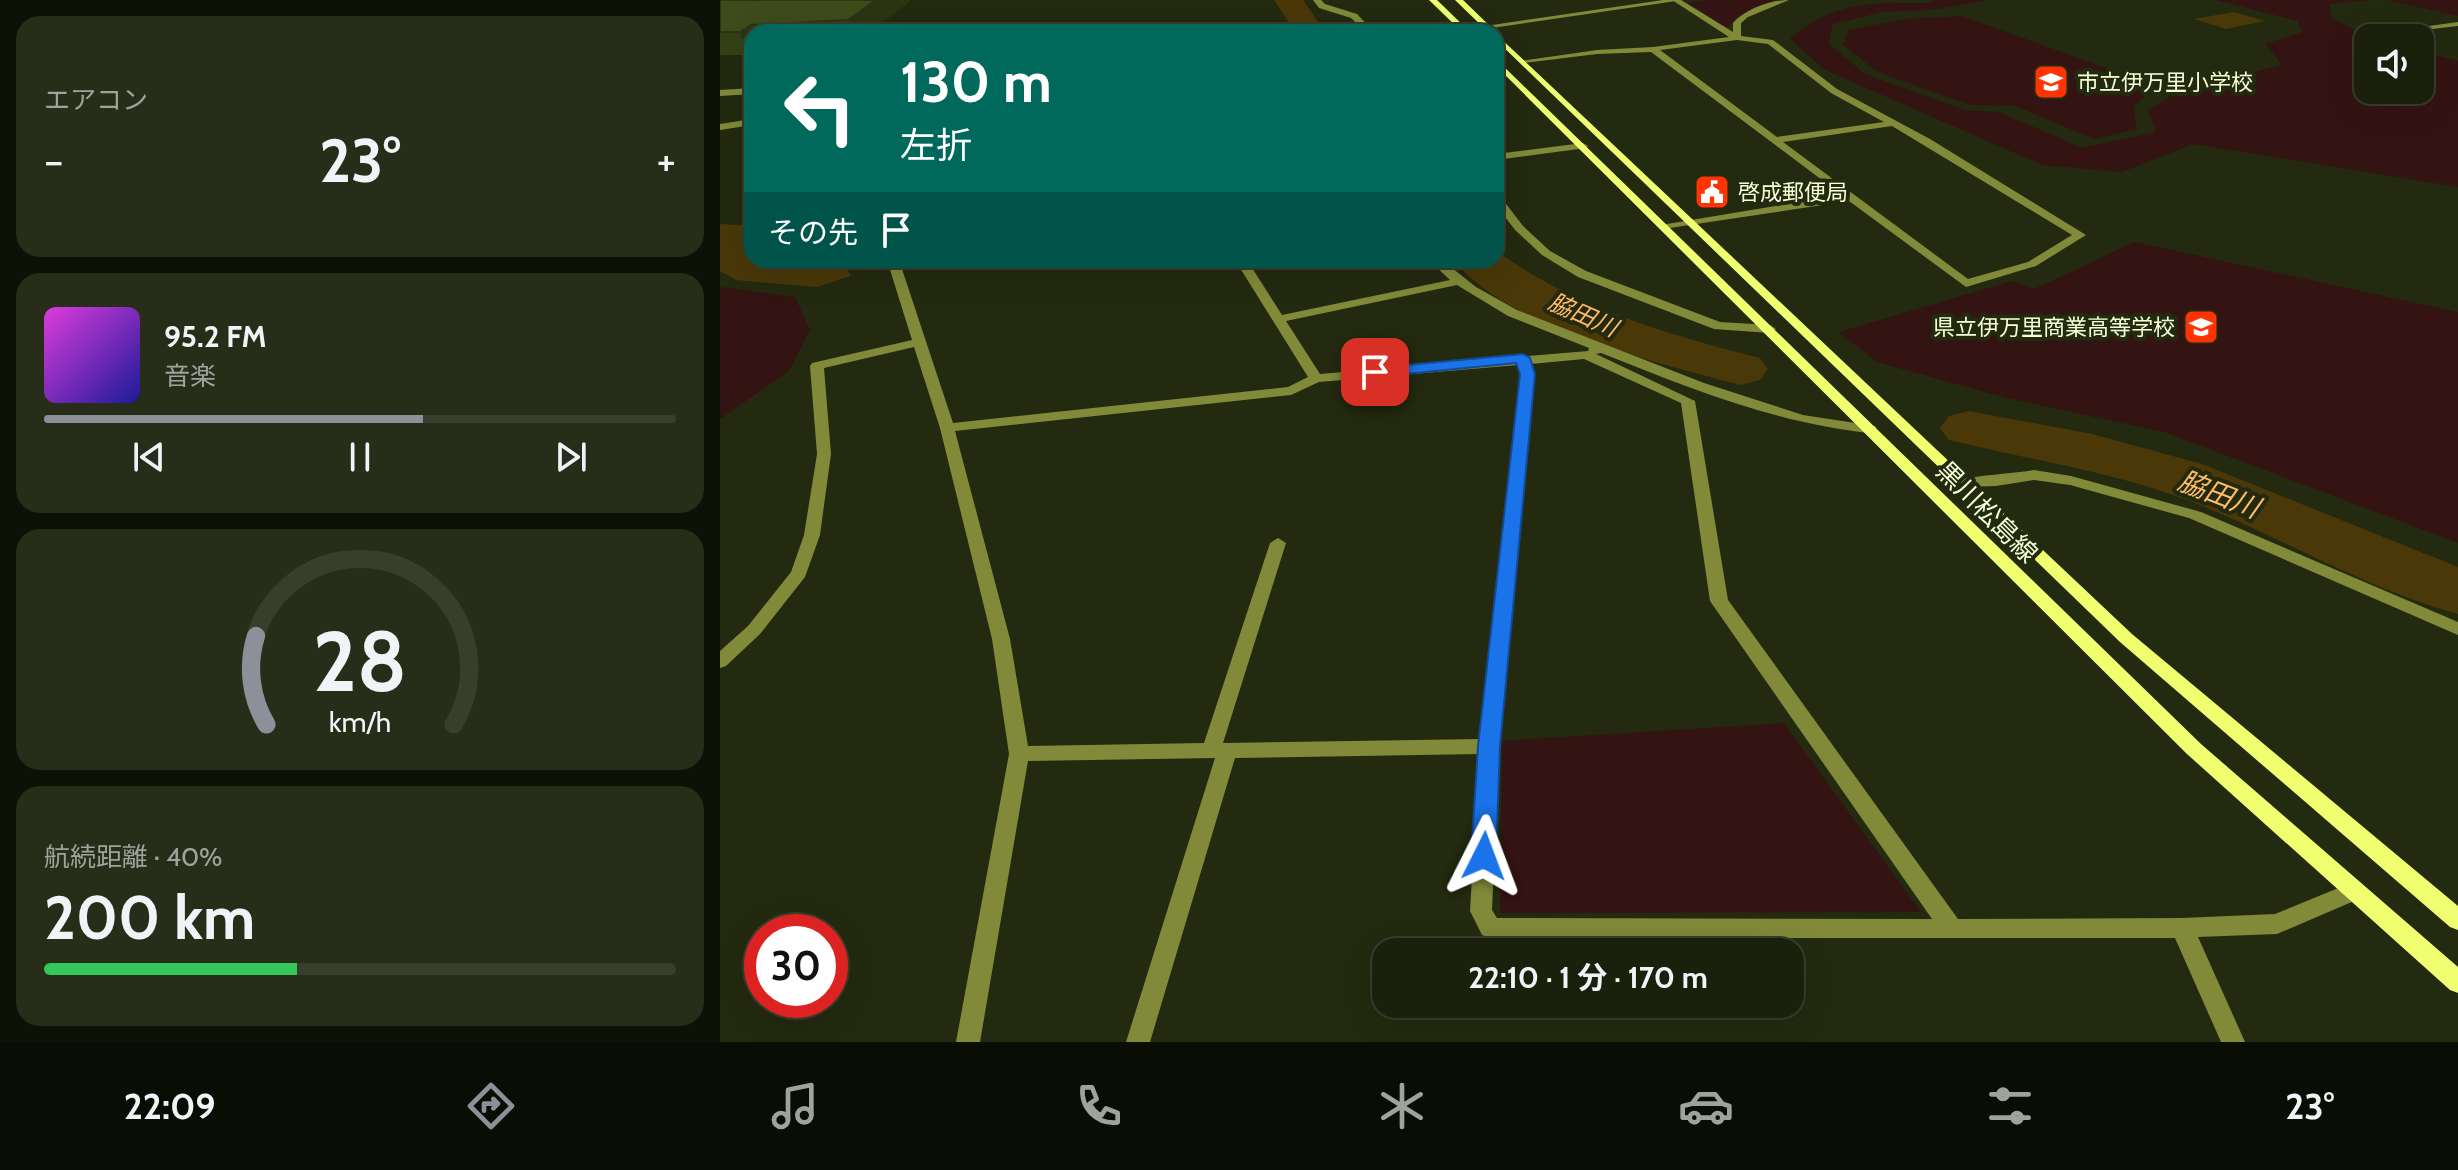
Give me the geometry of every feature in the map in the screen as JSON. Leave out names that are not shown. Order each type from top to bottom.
[{"type":"main road","points":[[1433,0],[1458,24]]},
{"type":"main road","name":"黒川松島線","points":[[1459,0],[1484,24]]},
{"type":"main road","name":"黒川松島線","points":[[1504,43],[2126,638],[2458,920]]},
{"type":"main road","name":"黒川松島線","points":[[1504,69],[2194,749],[2458,982]]},
{"type":"street","points":[[1317,0],[1322,6],[1354,16],[1362,24]]},
{"type":"street","points":[[1504,30],[1677,0],[1737,38]]},
{"type":"street","points":[[1737,38],[1737,23],[1745,15],[1785,0]]},
{"type":"street","points":[[2434,27],[2458,24]]},
{"type":"street","points":[[2434,33],[2445,35]]},
{"type":"street","points":[[1524,61],[1737,38],[1770,42],[1834,91],[2080,235],[2032,264],[1966,283],[1653,49]]},
{"type":"street","points":[[720,93],[744,92]]},
{"type":"street","points":[[720,127],[744,123]]},
{"type":"street","points":[[1775,140],[1893,123]]},
{"type":"street","points":[[1504,156],[1583,146]]},
{"type":"street","points":[[1667,227],[1851,197]]},
{"type":"street","points":[[1504,208],[1519,228],[1546,253],[1582,274],[1718,326],[1770,329]]},
{"type":"street","points":[[896,268],[947,428],[1001,639],[1019,754],[968,1042]]},
{"type":"street","points":[[1249,268],[1316,378]]},
{"type":"street","points":[[1443,268],[1456,282],[1522,318],[1594,351],[1688,401],[1719,601],[1952,929]]},
{"type":"street","points":[[1279,319],[1456,282]]},
{"type":"street","points":[[720,662],[754,630],[799,573],[812,535],[824,454],[817,366],[920,342]]},
{"type":"street","points":[[947,428],[1291,391],[1316,378],[1594,351],[1717,393],[1838,427],[1870,429]]},
{"type":"street","points":[[1523,358],[1527,374],[1489,746],[1481,911],[1490,928],[2182,928],[2277,924],[2353,891]]},
{"type":"street","points":[[1964,482],[2034,475],[2071,481],[2195,515],[2458,629]]},
{"type":"street","points":[[1138,1042],[1278,543]]},
{"type":"street","points":[[1019,754],[1489,746]]},
{"type":"street","points":[[2182,928],[2233,1042]]},
{"type":"shaded area","points":[[1777,0],[1739,15],[1727,28],[1688,3]]},
{"type":"shaded area","points":[[1933,0],[1988,0],[1932,10],[1882,12],[1833,24],[1829,44],[1865,74],[1965,110],[1999,112],[2082,148],[2156,132],[2148,110],[2179,91],[2282,65],[2265,44],[2302,32],[2298,21],[2216,0],[2372,0],[2329,4],[2332,18],[2354,29],[2354,104],[2434,104],[2434,55],[2458,61],[2458,187],[2193,144],[2122,172],[2042,165],[1825,70],[1790,39],[1806,26],[1838,10],[1872,4],[1929,3]]},
{"type":"shaded area","points":[[2387,0],[2458,0],[2458,16]]},
{"type":"shaded area","points":[[2234,12],[2265,21],[2226,29],[2194,19]]},
{"type":"shaded area","points":[[1962,16],[2158,87],[2133,106],[2137,129],[2094,139],[2015,106],[1970,105],[1878,72],[1843,45],[1848,30],[1905,19]]},
{"type":"shaded area","points":[[720,224],[744,226],[744,268],[847,268],[851,276],[817,287],[736,280],[720,271]]},
{"type":"shaded area","name":"県立伊万里商業高等学校","points":[[2135,242],[2458,312],[2458,543],[2164,432],[2007,398],[1877,362],[1839,332],[2012,281],[2034,289]]},
{"type":"shaded area","points":[[720,287],[795,297],[810,330],[789,371],[720,419]]},
{"type":"shaded area","points":[[1784,723],[1921,912],[1500,913],[1502,741]]},
{"type":"building","points":[[720,0],[876,0],[848,20],[744,24],[744,29],[740,32],[720,32]]},
{"type":"waterway","name":"脇田川","points":[[1288,0],[1304,24]]},
{"type":"waterway","name":"脇田川","points":[[1489,268],[1538,300],[1604,329],[1741,369]]},
{"type":"waterway","name":"脇田川","points":[[1969,428],[2092,452],[2181,477],[2458,592]]},
{"type":"place","name":"市立伊万里小学校","points":[[2051,82]]},
{"type":"place","name":"啓成郵便局","points":[[1712,192]]},
{"type":"place","name":"県立伊万里商業高等学校","points":[[2201,327]]},
{"type":"route","points":[[1375,372],[1523,358],[1527,374],[1489,746],[1484,856]]}]
